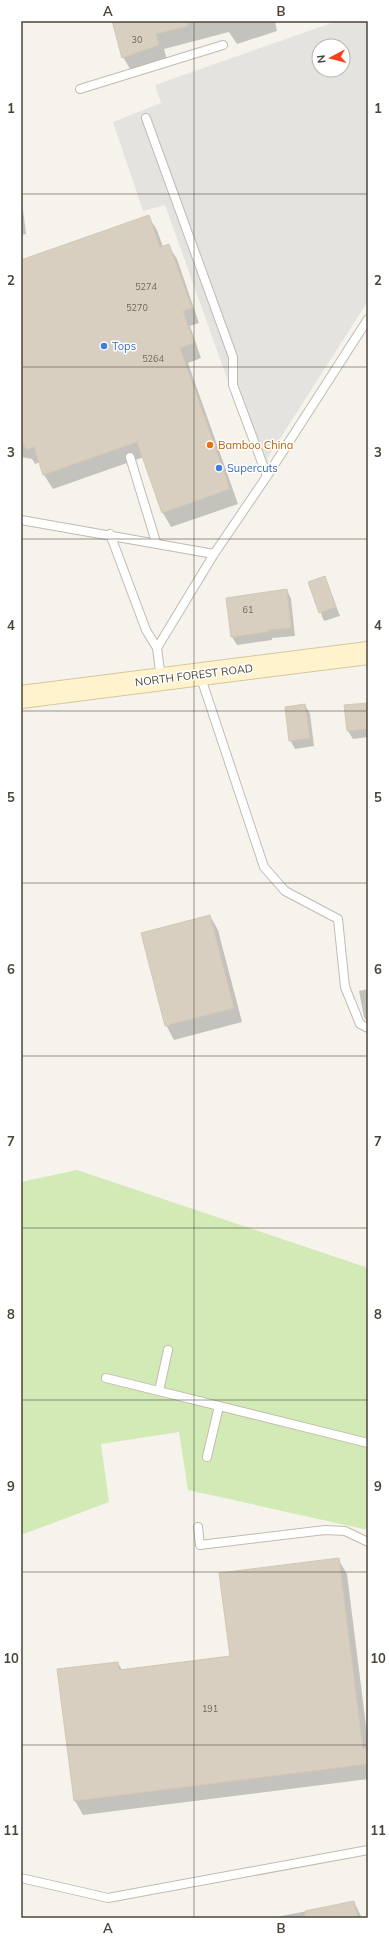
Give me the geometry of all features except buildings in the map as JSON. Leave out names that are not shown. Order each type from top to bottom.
[{"type":"street","name":"NORTH FOREST ROAD","points":[[21,697],[368,653]]},
{"type":"lane","points":[[80,89],[223,45]]},
{"type":"lane","points":[[146,118],[233,356],[233,385],[267,476]]},
{"type":"lane","points":[[157,648],[214,554],[267,476],[368,319]]},
{"type":"lane","points":[[130,457],[156,542]]},
{"type":"lane","points":[[21,520],[156,542],[214,554]]},
{"type":"lane","points":[[110,534],[146,630],[157,648],[161,679]]},
{"type":"lane","points":[[200,674],[264,867],[285,891],[338,919],[345,987],[360,1024],[368,1028]]},
{"type":"lane","points":[[159,1391],[168,1350]]},
{"type":"lane","points":[[106,1378],[368,1443]]},
{"type":"lane","points":[[207,1458],[219,1406]]},
{"type":"lane","points":[[198,1527],[200,1545],[325,1530],[345,1531],[368,1542]]},
{"type":"lane","points":[[21,1878],[108,1898],[368,1850]]},
{"type":"green space","points":[[77,1170],[368,1268],[368,1530],[188,1490],[179,1432],[101,1444],[109,1502],[21,1535],[21,1182]]},
{"type":"shaded area","points":[[337,21],[368,21],[368,301],[267,459],[271,471],[264,482],[165,205],[143,211],[113,122],[161,103],[155,85]]},
{"type":"place","name":"Tops","points":[[104,346]]},
{"type":"place","name":"Bamboo China","points":[[210,445]]},
{"type":"place","name":"Supercuts","points":[[219,468]]}]
